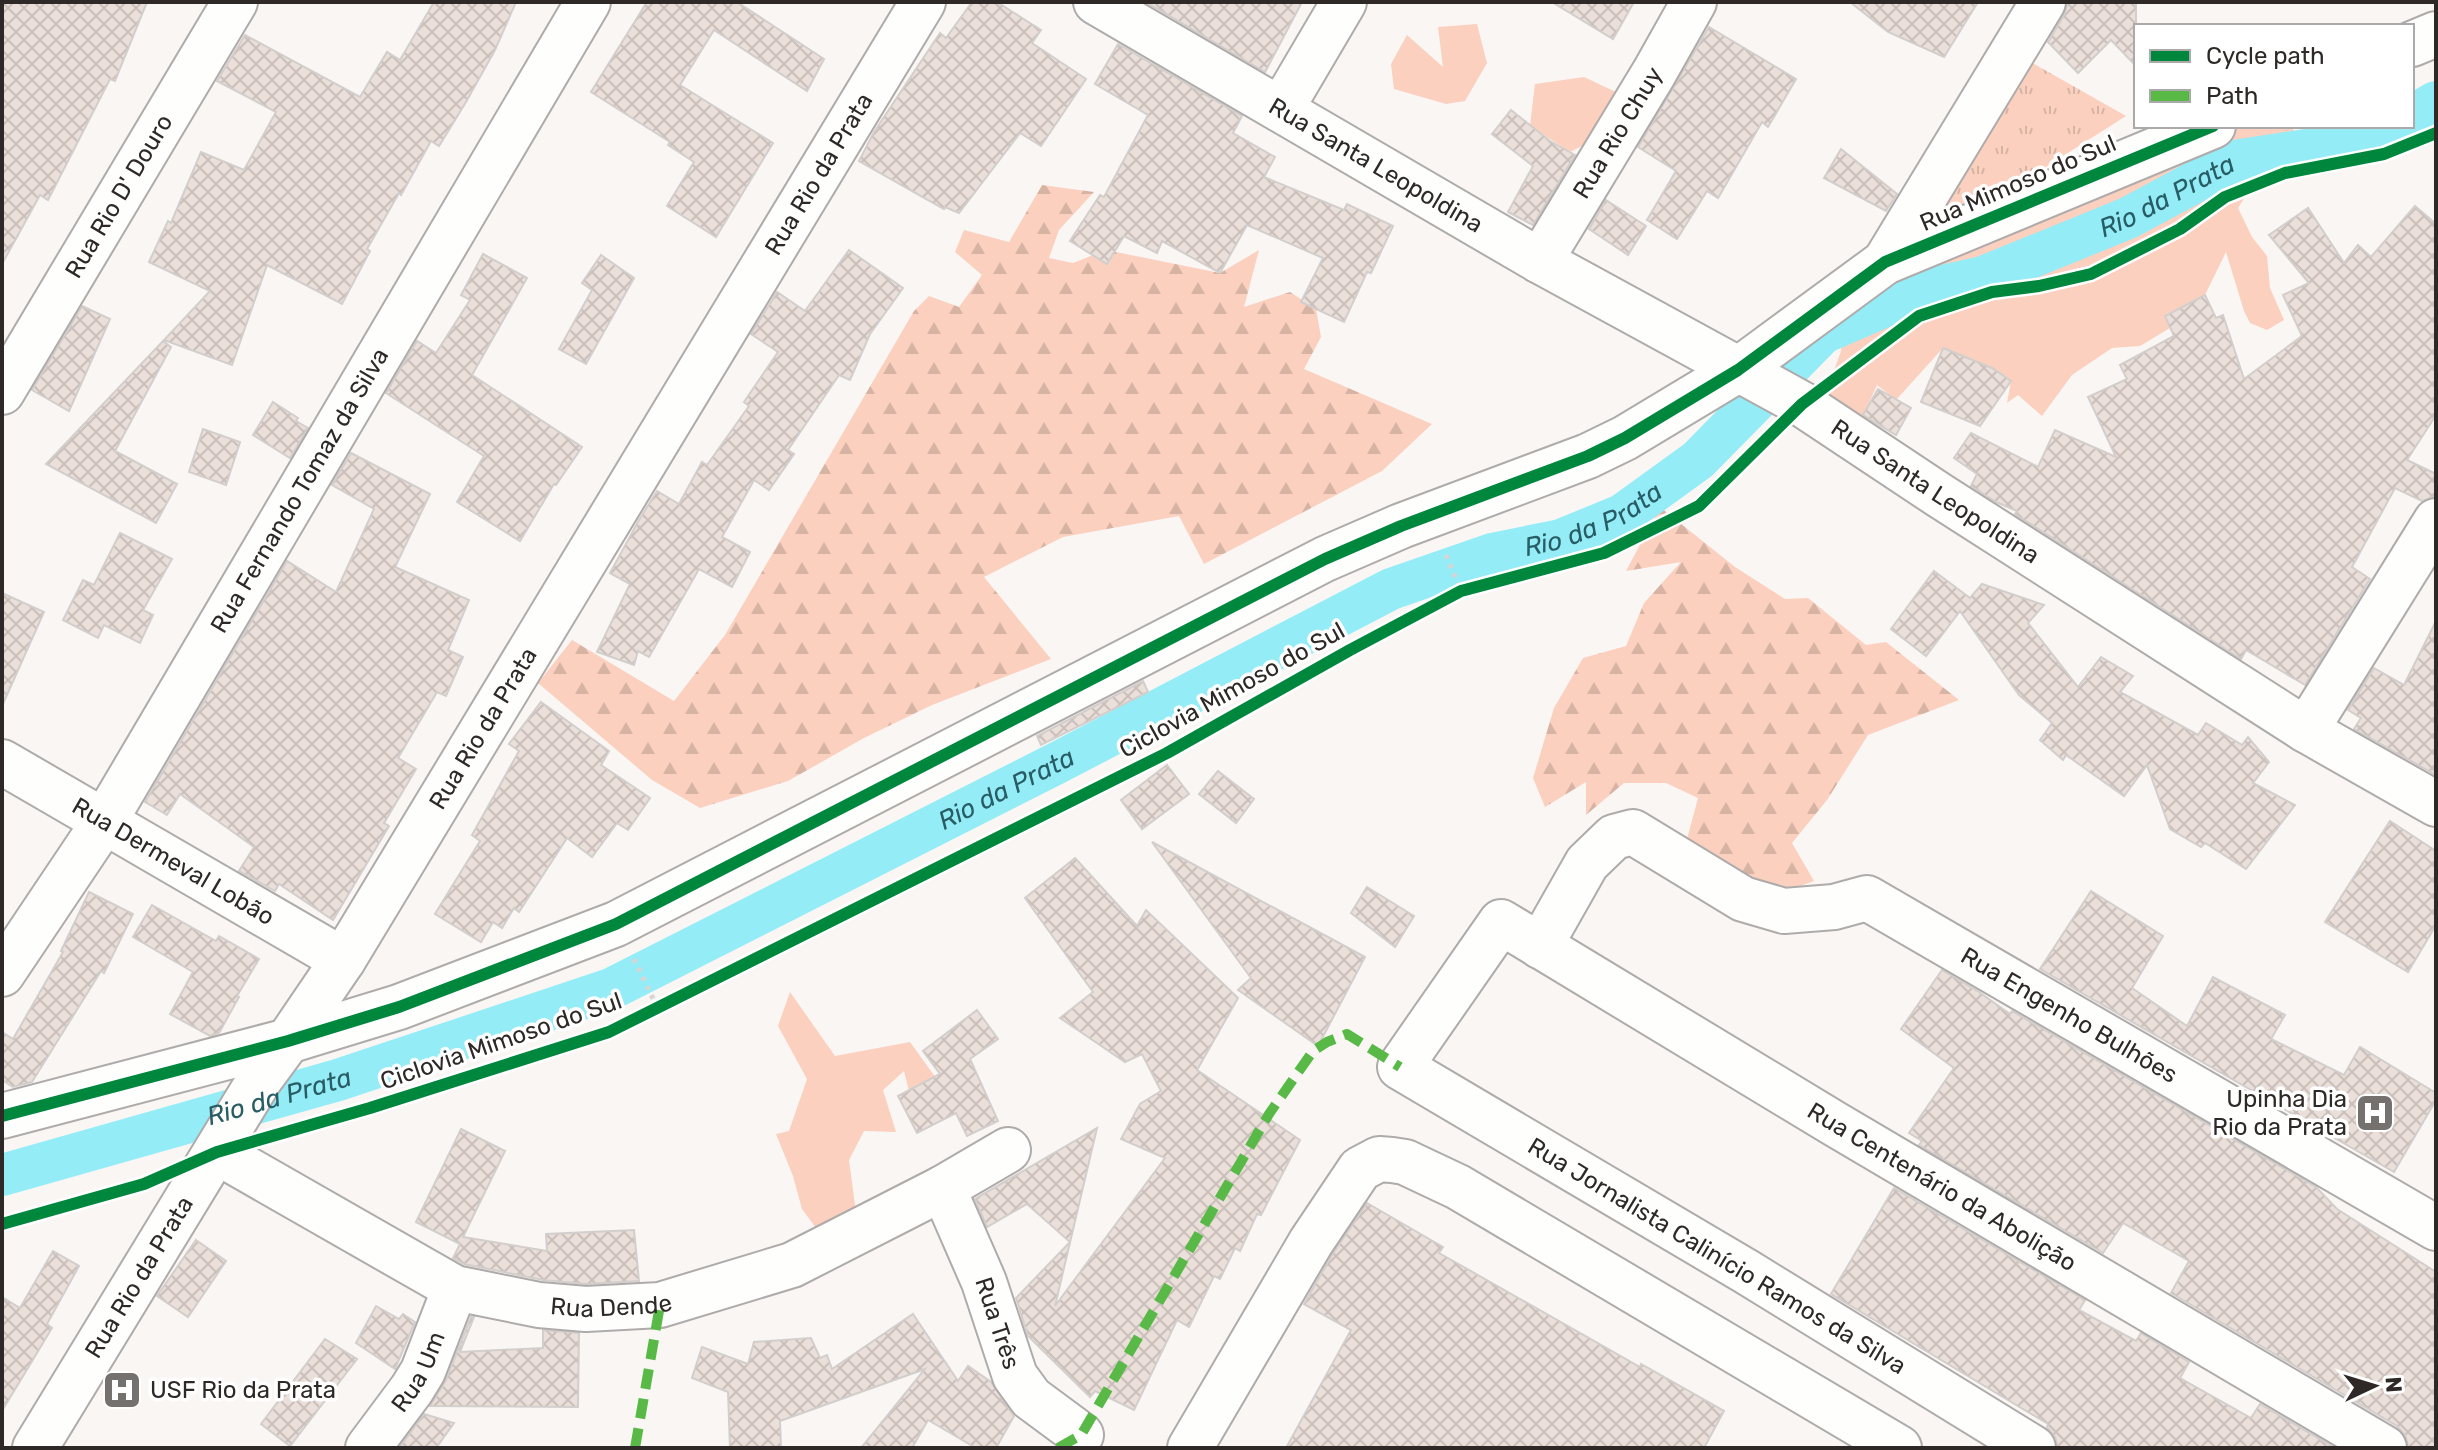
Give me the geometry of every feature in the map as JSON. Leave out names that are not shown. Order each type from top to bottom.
[{"type":"street","name":"Rua Rio D' Douro","points":[[2,392],[235,2]]},
{"type":"street","name":"Rua Fernando Tomaz da Silva","points":[[2,974],[104,822],[588,2]]},
{"type":"street","name":"Rua Rio da Prata","points":[[35,1448],[260,1079],[343,960],[923,2]]},
{"type":"street","name":"Rua Santa Leopoldina","points":[[1096,2],[1540,261],[1797,401],[2306,730],[2436,804]]},
{"type":"street","points":[[1281,109],[1344,2]]},
{"type":"street","name":"Rua Rio Chuy","points":[[1540,261],[1694,2]]},
{"type":"street","points":[[2,1116],[288,1041],[413,1003],[616,924],[1325,559],[1401,526],[1588,456],[1746,374],[1885,262],[2043,2]]},
{"type":"street","points":[[2414,43],[2436,34]]},
{"type":"street","name":"Rua Mimoso do Sul","points":[[1885,262],[2208,128]]},
{"type":"street","points":[[2306,730],[2436,521]]},
{"type":"street","name":"Rua Dermeval Lobão","points":[[2,762],[343,960]]},
{"type":"street","name":"Rua Engenho Bulhões","points":[[1540,946],[1587,863],[1614,837],[1633,832],[1743,899],[1784,911],[1834,907],[1867,898],[2436,1228]]},
{"type":"street","name":"Rua Centenário da Abolição","points":[[1400,1067],[1501,922],[1848,1132],[2384,1448]]},
{"type":"street","name":"Rua Jornalista Calinício Ramos da Silva","points":[[1400,1067],[1747,1272],[2033,1448]]},
{"type":"street","name":"Rua Dende","points":[[220,1146],[455,1288],[496,1298],[570,1307],[660,1305],[792,1265],[943,1188],[1008,1150]]},
{"type":"street","points":[[1190,1448],[1311,1242],[1355,1175],[1369,1163],[1387,1159],[1405,1162],[1458,1187],[1899,1448]]},
{"type":"street","name":"Rua Três","points":[[943,1188],[984,1282],[1015,1376],[1031,1398],[1081,1435]]},
{"type":"street","name":"Rua Um","points":[[368,1448],[423,1371],[455,1288]]},
{"type":"path","points":[[1444,550],[1458,584]]},
{"type":"path","points":[[1458,584],[1475,587]]},
{"type":"path","points":[[1447,598],[1458,584]]},
{"type":"path","points":[[633,958],[647,987],[652,1012]]},
{"type":"green space","points":[[1477,24],[1487,63],[1465,101],[1446,104],[1394,89],[1391,64],[1407,35],[1443,67],[1438,27]]},
{"type":"green space","points":[[2027,60],[2126,116],[1964,219],[1949,216],[1946,204]]},
{"type":"green space","points":[[1584,77],[1618,93],[1620,127],[1570,152],[1530,126],[1535,84]]},
{"type":"green space","points":[[2293,128],[2304,161],[2262,171],[2238,208],[2252,237],[2267,256],[2270,288],[2284,320],[2267,330],[2250,323],[2226,252],[2205,295],[2165,315],[2170,328],[2140,346],[2112,348],[2072,375],[2042,416],[2018,395],[2007,403],[2011,381],[1997,371],[1943,348],[1896,400],[1877,385],[1863,416],[1822,404],[1841,351],[1843,308],[1874,285],[2203,139],[2220,149],[2233,144],[2229,129]]},
{"type":"green space","points":[[1042,185],[1094,192],[1059,230],[1049,258],[1073,263],[1106,250],[1220,273],[1259,250],[1244,307],[1290,292],[1316,309],[1321,337],[1304,369],[1432,424],[1382,471],[1204,564],[1179,516],[1063,537],[984,577],[1051,659],[932,705],[864,738],[788,781],[700,808],[652,780],[538,683],[572,640],[674,701],[725,635],[914,311],[929,296],[959,307],[982,275],[955,252],[964,230],[1009,242]]},
{"type":"green space","points":[[1660,507],[1735,567],[1785,599],[1808,598],[1866,645],[1886,642],[1959,700],[1868,735],[1827,800],[1792,843],[1814,881],[1762,900],[1686,843],[1698,798],[1666,783],[1624,783],[1586,815],[1586,782],[1545,807],[1533,778],[1554,708],[1583,658],[1626,646],[1644,603],[1681,562],[1626,571]]},
{"type":"green space","points":[[790,992],[835,1056],[910,1042],[946,1092],[938,1122],[920,1086],[909,1091],[904,1071],[883,1090],[896,1132],[864,1131],[849,1160],[857,1220],[822,1236],[802,1209],[776,1134],[789,1131],[807,1079],[778,1026]]},
{"type":"building","points":[[2,2],[147,2],[115,81],[110,79],[48,200],[40,195],[2,264]]},
{"type":"building","points":[[434,2],[516,2],[495,50],[466,102],[439,146],[431,141],[401,195],[399,193],[367,249],[370,251],[342,304],[267,265],[232,365],[164,340],[210,291],[149,262],[168,221],[171,223],[201,152],[244,170],[276,112],[217,81],[245,35],[360,97],[387,52],[400,60]]},
{"type":"building","points":[[647,2],[737,2],[824,59],[807,91],[714,30],[680,85],[773,143],[716,237],[667,206],[694,162],[668,145],[670,142],[591,92]]},
{"type":"building","points":[[972,2],[997,2],[1041,30],[1032,43],[1086,79],[1041,146],[1020,133],[959,213],[944,209],[859,161],[874,132],[940,33],[946,38]]},
{"type":"building","points":[[1146,2],[1302,2],[1265,72]]},
{"type":"building","points":[[1552,2],[1634,2],[1613,39]]},
{"type":"building","points":[[1850,2],[1978,2],[1944,57],[1888,32]]},
{"type":"building","points":[[2068,2],[2136,2],[2134,64],[2111,40],[2078,73],[2048,42]]},
{"type":"building","points":[[1709,27],[1796,79],[1768,127],[1762,122],[1718,198],[1707,191],[1677,239],[1647,220],[1676,171],[1638,147]]},
{"type":"building","points":[[1118,44],[1242,116],[1233,133],[1275,157],[1264,177],[1344,210],[1347,204],[1393,226],[1344,322],[1301,302],[1323,258],[1247,225],[1220,273],[1162,241],[1157,253],[1124,236],[1107,264],[1070,241],[1100,195],[1104,197],[1148,115],[1095,84]]},
{"type":"building","points":[[1511,110],[1550,141],[1575,155],[1533,225],[1508,212],[1533,166],[1492,134]]},
{"type":"building","points":[[1841,149],[1897,194],[1886,211],[1824,178]]},
{"type":"building","points":[[1606,200],[1646,226],[1628,255],[1589,229]]},
{"type":"building","points":[[2415,206],[2436,224],[2436,415],[2407,460],[2436,474],[2436,496],[2422,501],[2395,488],[2352,567],[2370,579],[2305,685],[2246,650],[2241,659],[2015,514],[2017,511],[1971,486],[1977,474],[1954,458],[1971,433],[2038,467],[2055,430],[2116,457],[2088,397],[2127,379],[2120,365],[2174,336],[2165,316],[2205,295],[2216,318],[2223,315],[2244,379],[2302,336],[2283,295],[2309,283],[2269,235],[2308,208],[2344,263],[2358,245],[2371,257]]},
{"type":"building","points":[[849,250],[903,288],[870,334],[850,380],[839,375],[788,450],[794,454],[769,490],[754,480],[722,537],[750,552],[732,587],[699,569],[649,657],[638,651],[634,665],[597,652],[630,584],[610,573],[639,520],[657,491],[679,504],[702,462],[707,465],[749,406],[744,402],[778,352],[751,334],[777,292],[805,311]]},
{"type":"building","points":[[483,254],[527,278],[472,375],[582,447],[554,484],[520,541],[457,502],[484,456],[386,393],[417,341],[436,353],[470,300],[461,295]]},
{"type":"building","points":[[601,255],[634,278],[586,364],[559,349],[592,290],[582,283]]},
{"type":"building","points":[[82,306],[110,319],[69,411],[32,390]]},
{"type":"building","points":[[163,341],[171,347],[115,451],[177,484],[156,523],[46,464]]},
{"type":"building","points":[[1943,348],[1992,368],[2011,381],[1980,426],[1921,402]]},
{"type":"building","points":[[1878,389],[1911,408],[1896,435],[1863,415]]},
{"type":"building","points":[[273,402],[308,428],[290,458],[253,435]]},
{"type":"building","points":[[203,429],[240,442],[226,485],[189,472]]},
{"type":"building","points":[[351,453],[430,494],[395,567],[469,600],[448,650],[463,657],[446,696],[437,692],[398,758],[416,769],[384,823],[389,826],[333,920],[279,884],[275,891],[239,871],[254,847],[180,794],[167,815],[145,802],[287,561],[336,592],[374,509],[332,485]]},
{"type":"building","points":[[120,533],[172,559],[143,610],[153,615],[140,643],[104,625],[98,638],[63,620],[83,580],[94,585]]},
{"type":"building","points":[[1934,571],[1970,598],[1982,584],[2044,605],[2028,623],[2078,687],[2101,657],[2133,676],[2120,692],[2198,735],[2206,723],[2242,745],[2248,737],[2269,762],[2253,783],[2295,805],[2246,869],[2205,843],[2201,847],[2170,829],[2147,765],[2124,796],[2066,755],[2063,760],[2040,740],[2052,723],[2019,695],[1960,611],[1926,656],[1891,629]]},
{"type":"building","points":[[2,593],[44,612],[2,706]]},
{"type":"building","points":[[2436,621],[2436,775],[2354,729],[2361,718],[2348,710],[2374,668],[2404,685]]},
{"type":"building","points":[[1143,681],[1148,692],[1041,745],[1037,736]]},
{"type":"building","points":[[541,702],[609,751],[601,765],[650,798],[628,830],[617,823],[592,857],[567,838],[519,912],[514,908],[502,928],[493,922],[481,942],[435,914],[480,841],[472,835],[519,751],[509,744]]},
{"type":"building","points":[[1167,765],[1189,794],[1142,829],[1121,800]]},
{"type":"building","points":[[1218,771],[1254,799],[1236,823],[1199,794]]},
{"type":"building","points":[[2390,821],[2436,851],[2436,925],[2408,972],[2325,922]]},
{"type":"building","points":[[1152,842],[1365,957],[1318,1046],[1238,990],[1251,978]]},
{"type":"building","points":[[1075,858],[1137,926],[1146,910],[1238,998],[1197,1070],[1300,1140],[1261,1215],[1257,1214],[1240,1251],[1235,1248],[1220,1279],[1214,1276],[1189,1327],[1177,1320],[1134,1410],[1095,1391],[1090,1397],[1028,1336],[1016,1298],[1070,1242],[1027,1204],[987,1227],[975,1199],[1097,1128],[1055,1306],[1165,1158],[1121,1139],[1140,1104],[1161,1091],[1142,1054],[1125,1062],[1060,1018],[1093,992],[1025,898]]},
{"type":"building","points":[[1367,887],[1414,916],[1395,947],[1351,913]]},
{"type":"building","points":[[2091,891],[2163,936],[2132,988],[2187,1026],[2213,977],[2285,1015],[2271,1039],[2344,1075],[2360,1047],[2436,1093],[2436,1100],[2394,1172],[2040,969]]},
{"type":"building","points":[[89,892],[133,914],[104,973],[101,971],[32,1082],[13,1087],[2,1080],[2,1032],[13,1039],[63,952]]},
{"type":"building","points":[[152,905],[216,941],[219,936],[259,959],[219,1033],[210,1036],[170,1014],[193,972],[133,937]]},
{"type":"building","points":[[1942,970],[2010,1014],[2012,1011],[2316,1187],[2337,1209],[2436,1272],[2436,1448],[2409,1448],[2405,1435],[2397,1426],[2171,1293],[2189,1261],[2123,1223],[2103,1253],[1919,1145],[1922,1141],[1909,1133],[1954,1068],[1901,1029]]},
{"type":"building","points":[[977,1010],[998,1039],[970,1059],[998,1121],[967,1136],[956,1113],[917,1133],[898,1096],[940,1074],[923,1051]]},
{"type":"building","points":[[461,1129],[505,1151],[463,1237],[547,1251],[546,1234],[634,1230],[639,1281],[586,1284],[543,1280],[464,1264],[453,1258],[460,1244],[416,1222]]},
{"type":"building","points":[[1894,1188],[2085,1300],[2079,1310],[2136,1341],[2141,1333],[2189,1362],[2180,1378],[2251,1418],[2260,1404],[2335,1448],[2058,1448],[2048,1424],[1831,1294]]},
{"type":"building","points":[[1367,1203],[1443,1247],[1439,1253],[1724,1411],[1704,1448],[1286,1448],[1351,1330],[1304,1304]]},
{"type":"building","points":[[196,1240],[226,1261],[188,1317],[157,1296]]},
{"type":"building","points":[[53,1251],[79,1266],[47,1324],[52,1328],[2,1411],[2,1297],[20,1308]]},
{"type":"building","points":[[376,1306],[399,1319],[403,1314],[415,1322],[395,1369],[356,1343]]},
{"type":"building","points":[[913,1314],[958,1381],[968,1366],[991,1382],[1014,1416],[996,1448],[976,1448],[928,1420],[912,1448],[861,1448],[925,1369],[780,1421],[781,1448],[730,1448],[728,1392],[692,1378],[702,1347],[748,1364],[754,1342],[811,1338],[820,1358],[827,1355],[832,1369]]},
{"type":"building","points":[[471,1317],[474,1317],[460,1352],[543,1348],[543,1330],[579,1333],[578,1407],[430,1406],[446,1380]]},
{"type":"building","points":[[325,1339],[357,1359],[290,1446],[261,1424]]},
{"type":"building","points":[[424,1414],[454,1423],[436,1448],[399,1448]]},
{"type":"waterway","name":"Rio da Prata","points":[[2414,115],[2436,102]]},
{"type":"waterway","name":"Rio da Prata","points":[[2,1175],[338,1080],[611,989],[1057,763],[1391,589],[1492,554],[1561,540],[1622,515],[1698,460],[1823,333],[1920,291],[1983,277],[2128,218],[2234,161],[2319,148],[2387,128]]},
{"type":"marked path","points":[[1058,1448],[1081,1435],[1269,1114],[1313,1051],[1347,1034],[1400,1067]]},
{"type":"marked path","points":[[635,1448],[660,1305]]},
{"type":"cycle path","points":[[2,1116],[288,1041],[399,1007],[616,924],[1325,559],[1401,526],[1588,456],[1625,438],[1738,370],[1885,262],[2208,128]]},
{"type":"cycle path","name":"Ciclovia Mimoso do Sul","points":[[2,1224],[144,1184],[217,1152],[370,1108],[609,1032],[1167,753],[1461,591],[1604,553],[1699,506],[1802,404],[1919,316],[1992,292],[2039,286],[2091,274],[2180,229],[2225,197],[2285,173],[2384,154],[2436,133]]},
{"type":"place","name":"Upinha Dia Rio da Prata","points":[[2375,1113]]},
{"type":"place","name":"USF Rio da Prata","points":[[122,1390]]}]
